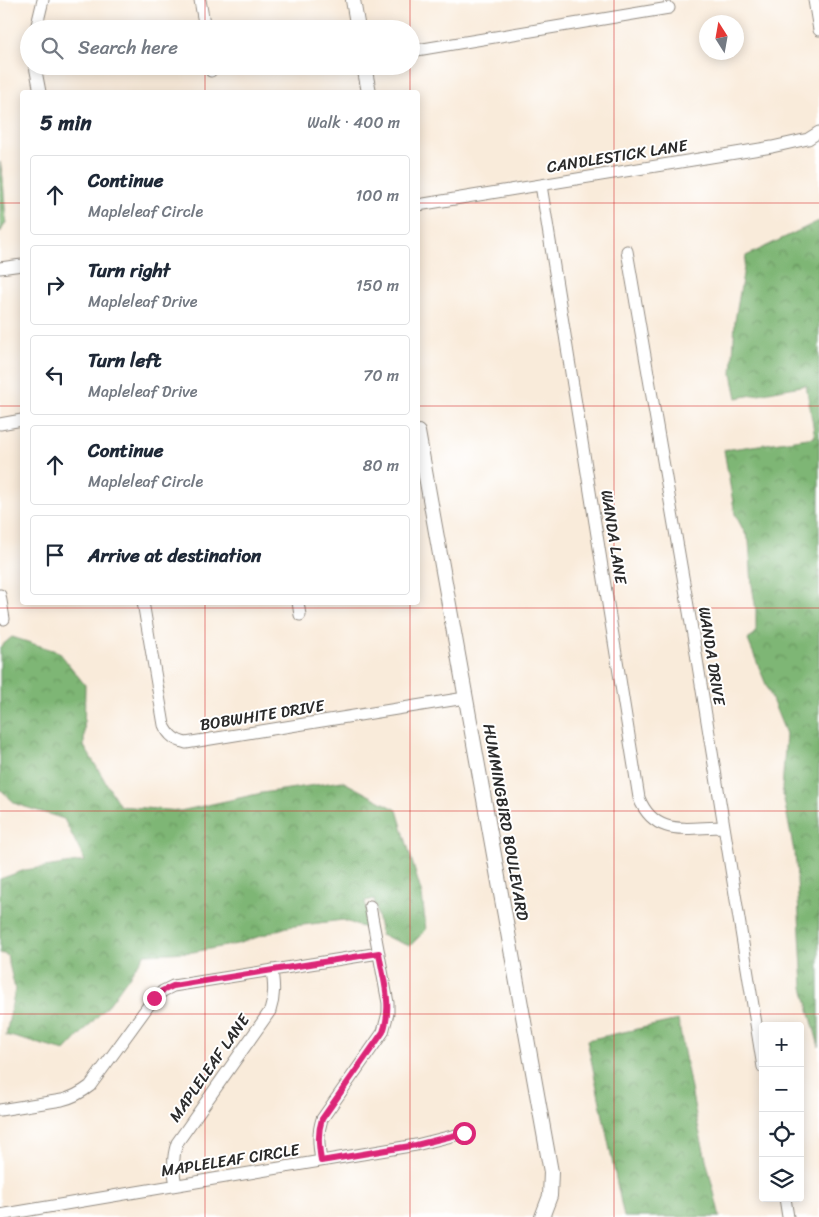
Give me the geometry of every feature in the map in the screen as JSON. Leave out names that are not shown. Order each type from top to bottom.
[{"type":"street","points":[[38,20],[43,0]]},
{"type":"street","points":[[200,0],[203,20]]},
{"type":"street","points":[[353,0],[356,20]]},
{"type":"street","points":[[814,0],[819,30]]},
{"type":"street","points":[[420,50],[669,8]]},
{"type":"street","points":[[37,75],[40,90]]},
{"type":"street","points":[[366,75],[369,90]]},
{"type":"street","name":"CANDLESTICK LANE","points":[[420,205],[772,147],[808,139],[819,132]]},
{"type":"street","name":"WANDA LANE","points":[[540,185],[639,798],[644,810],[650,817],[664,826],[672,828],[723,826]]},
{"type":"street","name":"WANDA DRIVE","points":[[627,251],[692,631],[759,1043]]},
{"type":"street","points":[[0,268],[20,264]]},
{"type":"street","points":[[0,424],[20,420]]},
{"type":"street","name":"HUMMINGBIRD BOULEVARD","points":[[420,443],[551,1172],[550,1196],[542,1217]]},
{"type":"street","points":[[0,595],[4,619]]},
{"type":"street","name":"BOBWHITE DRIVE","points":[[144,605],[164,725],[171,737],[177,741],[186,743],[465,698]]},
{"type":"street","points":[[298,605],[300,615]]},
{"type":"street","points":[[321,1161],[318,1140],[322,1119],[383,1032],[387,1022],[388,1003],[370,906]]},
{"type":"street","points":[[0,1110],[72,1098],[81,1093],[90,1086],[150,1003],[162,991],[173,986],[379,953]]},
{"type":"street","name":"MAPLELEAF LANE","points":[[176,1185],[172,1164],[176,1143],[270,1011],[275,990],[272,970]]},
{"type":"street","name":"MAPLELEAF CIRCLE","points":[[0,1215],[416,1145],[464,1133]]},
{"type":"street","points":[[786,1202],[788,1217]]},
{"type":"green space","points":[[0,162],[6,222],[0,233]]},
{"type":"green space","points":[[819,221],[819,1047],[803,987],[796,862],[782,789],[786,734],[748,640],[756,631],[756,610],[749,541],[735,514],[724,450],[815,437],[806,385],[737,398],[732,374],[735,321],[746,256]]},
{"type":"green space","points":[[12,637],[59,652],[85,685],[84,746],[120,806],[180,811],[262,793],[342,781],[397,810],[422,895],[426,930],[410,946],[381,935],[374,899],[365,901],[370,930],[343,920],[287,927],[237,944],[193,952],[145,954],[110,1003],[65,1051],[6,1035],[15,989],[7,955],[0,953],[0,879],[25,870],[85,861],[64,819],[16,804],[0,789],[0,647]]},
{"type":"green space","points":[[678,1020],[698,1126],[720,1217],[624,1217],[587,1040]]},
{"type":"route","points":[[154,998],[162,991],[173,986],[379,953],[388,1003],[387,1022],[383,1032],[322,1119],[318,1140],[321,1161],[416,1145],[464,1133]]}]
